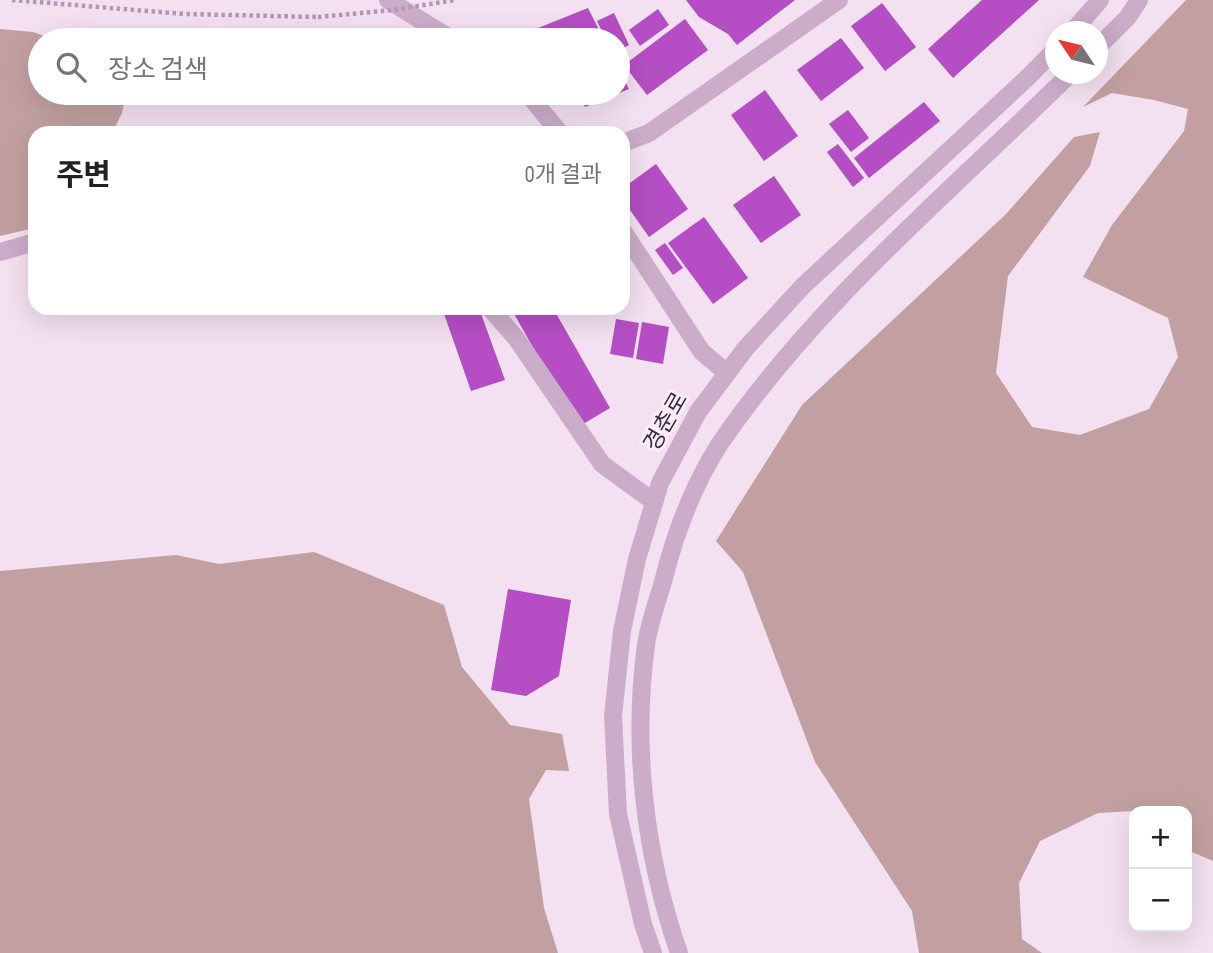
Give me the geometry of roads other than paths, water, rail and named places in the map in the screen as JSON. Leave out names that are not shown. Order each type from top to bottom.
[{"type":"street","points":[[388,0],[434,28]]},
{"type":"street","points":[[630,140],[649,132],[839,0]]},
{"type":"street","points":[[1082,21],[1100,0]]},
{"type":"street","points":[[1108,36],[1128,17],[1139,0]]},
{"type":"street","name":"경춘로","points":[[653,953],[643,924],[618,814],[613,716],[621,631],[637,559],[660,483],[698,412],[745,349],[803,286],[1045,59]]},
{"type":"street","points":[[679,953],[646,824],[640,730],[647,643],[673,544],[695,491],[720,444],[799,341],[842,294],[1060,84]]},
{"type":"street","points":[[537,105],[554,126]]},
{"type":"street","points":[[630,242],[702,352],[727,373]]},
{"type":"street","points":[[0,253],[28,244]]},
{"type":"street","points":[[496,315],[516,338],[602,464],[654,502]]}]
